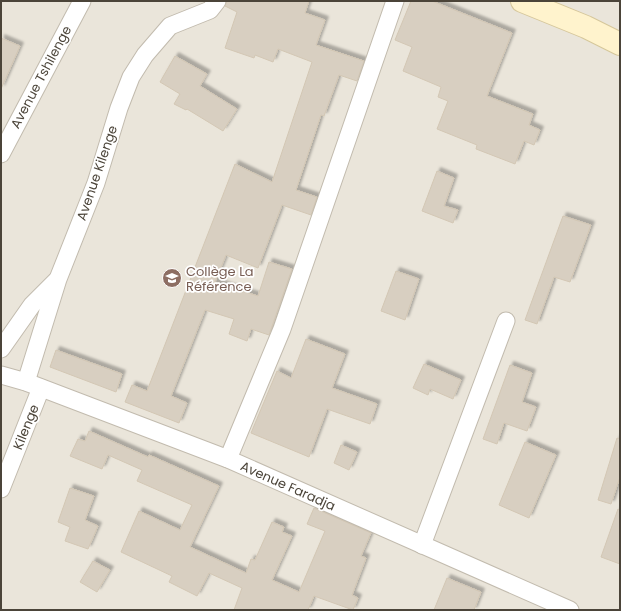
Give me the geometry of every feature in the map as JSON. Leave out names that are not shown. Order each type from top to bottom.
[{"type":"main road","points":[[522,1],[586,27],[620,44]]},
{"type":"street","name":"Avenue Tshilenge","points":[[1,154],[82,1]]},
{"type":"street","name":"Avenue Kilenge","points":[[34,385],[58,279],[96,183],[119,108],[137,65],[170,26],[210,10],[218,1]]},
{"type":"street","points":[[228,459],[282,329],[395,1]]},
{"type":"street","points":[[1,349],[32,305],[58,279]]},
{"type":"street","points":[[422,545],[506,321]]},
{"type":"street","name":"Avenue Faradja","points":[[1,375],[34,385],[228,459],[570,610]]},
{"type":"street","name":"Kilenge","points":[[1,489],[34,385]]},
{"type":"shaded area","points":[[1,1],[620,1],[620,610],[1,610]]},
{"type":"building","points":[[227,1],[309,1],[305,13],[325,20],[316,45],[364,61],[357,81],[339,75],[324,116],[321,115],[296,190],[317,197],[311,215],[282,205],[258,268],[226,255],[215,282],[258,296],[269,262],[292,269],[269,335],[251,329],[247,341],[229,334],[234,319],[205,310],[171,396],[187,403],[179,423],[125,402],[132,385],[147,391],[235,164],[272,182],[312,62],[278,49],[273,62],[255,55],[254,58],[225,48],[237,12],[225,6]]},
{"type":"building","points":[[411,1],[432,1],[512,33],[487,96],[533,114],[529,125],[540,130],[534,145],[524,141],[515,164],[476,149],[477,145],[437,129],[448,101],[438,97],[441,87],[403,71],[412,47],[395,40]]},
{"type":"building","points":[[1,38],[20,46],[1,89]]},
{"type":"building","points":[[175,56],[207,74],[200,86],[237,109],[223,131],[187,109],[186,110],[174,104],[180,94],[160,82]]},
{"type":"building","points":[[437,171],[454,178],[444,206],[458,210],[453,223],[422,211]]},
{"type":"building","points":[[563,216],[591,225],[570,282],[554,277],[537,324],[525,320]]},
{"type":"building","points":[[396,271],[419,279],[405,320],[381,311]]},
{"type":"building","points":[[306,339],[345,354],[332,388],[377,404],[370,424],[327,409],[309,457],[251,433],[277,371],[291,378]]},
{"type":"building","points":[[56,350],[122,374],[116,392],[50,367]]},
{"type":"building","points":[[424,364],[461,380],[453,399],[430,389],[428,395],[413,388]]},
{"type":"building","points":[[510,365],[532,373],[522,402],[536,407],[527,431],[504,423],[497,444],[483,439]]},
{"type":"building","points":[[89,431],[148,457],[149,455],[219,486],[190,547],[246,573],[251,559],[255,560],[272,522],[284,527],[282,532],[292,536],[272,580],[299,592],[325,531],[307,524],[314,508],[371,533],[361,556],[366,558],[352,595],[358,598],[353,610],[314,596],[308,610],[234,610],[242,588],[209,573],[197,596],[169,582],[172,576],[121,552],[139,511],[180,530],[192,505],[137,481],[142,470],[108,455],[102,469],[70,456],[78,439],[85,441]]},
{"type":"building","points":[[617,438],[620,439],[620,477],[611,504],[598,500]]},
{"type":"building","points":[[525,442],[556,455],[529,518],[499,505]]},
{"type":"building","points":[[341,445],[357,452],[349,470],[334,463]]},
{"type":"building","points":[[70,488],[94,496],[85,520],[98,526],[88,549],[65,541],[70,527],[58,522]]},
{"type":"building","points":[[618,509],[620,510],[620,564],[601,557]]},
{"type":"building","points":[[93,561],[110,570],[97,592],[80,582]]},
{"type":"building","points":[[447,578],[481,592],[474,610],[434,610]]},
{"type":"place","name":"Collège La Référence","points":[[172,278]]}]
